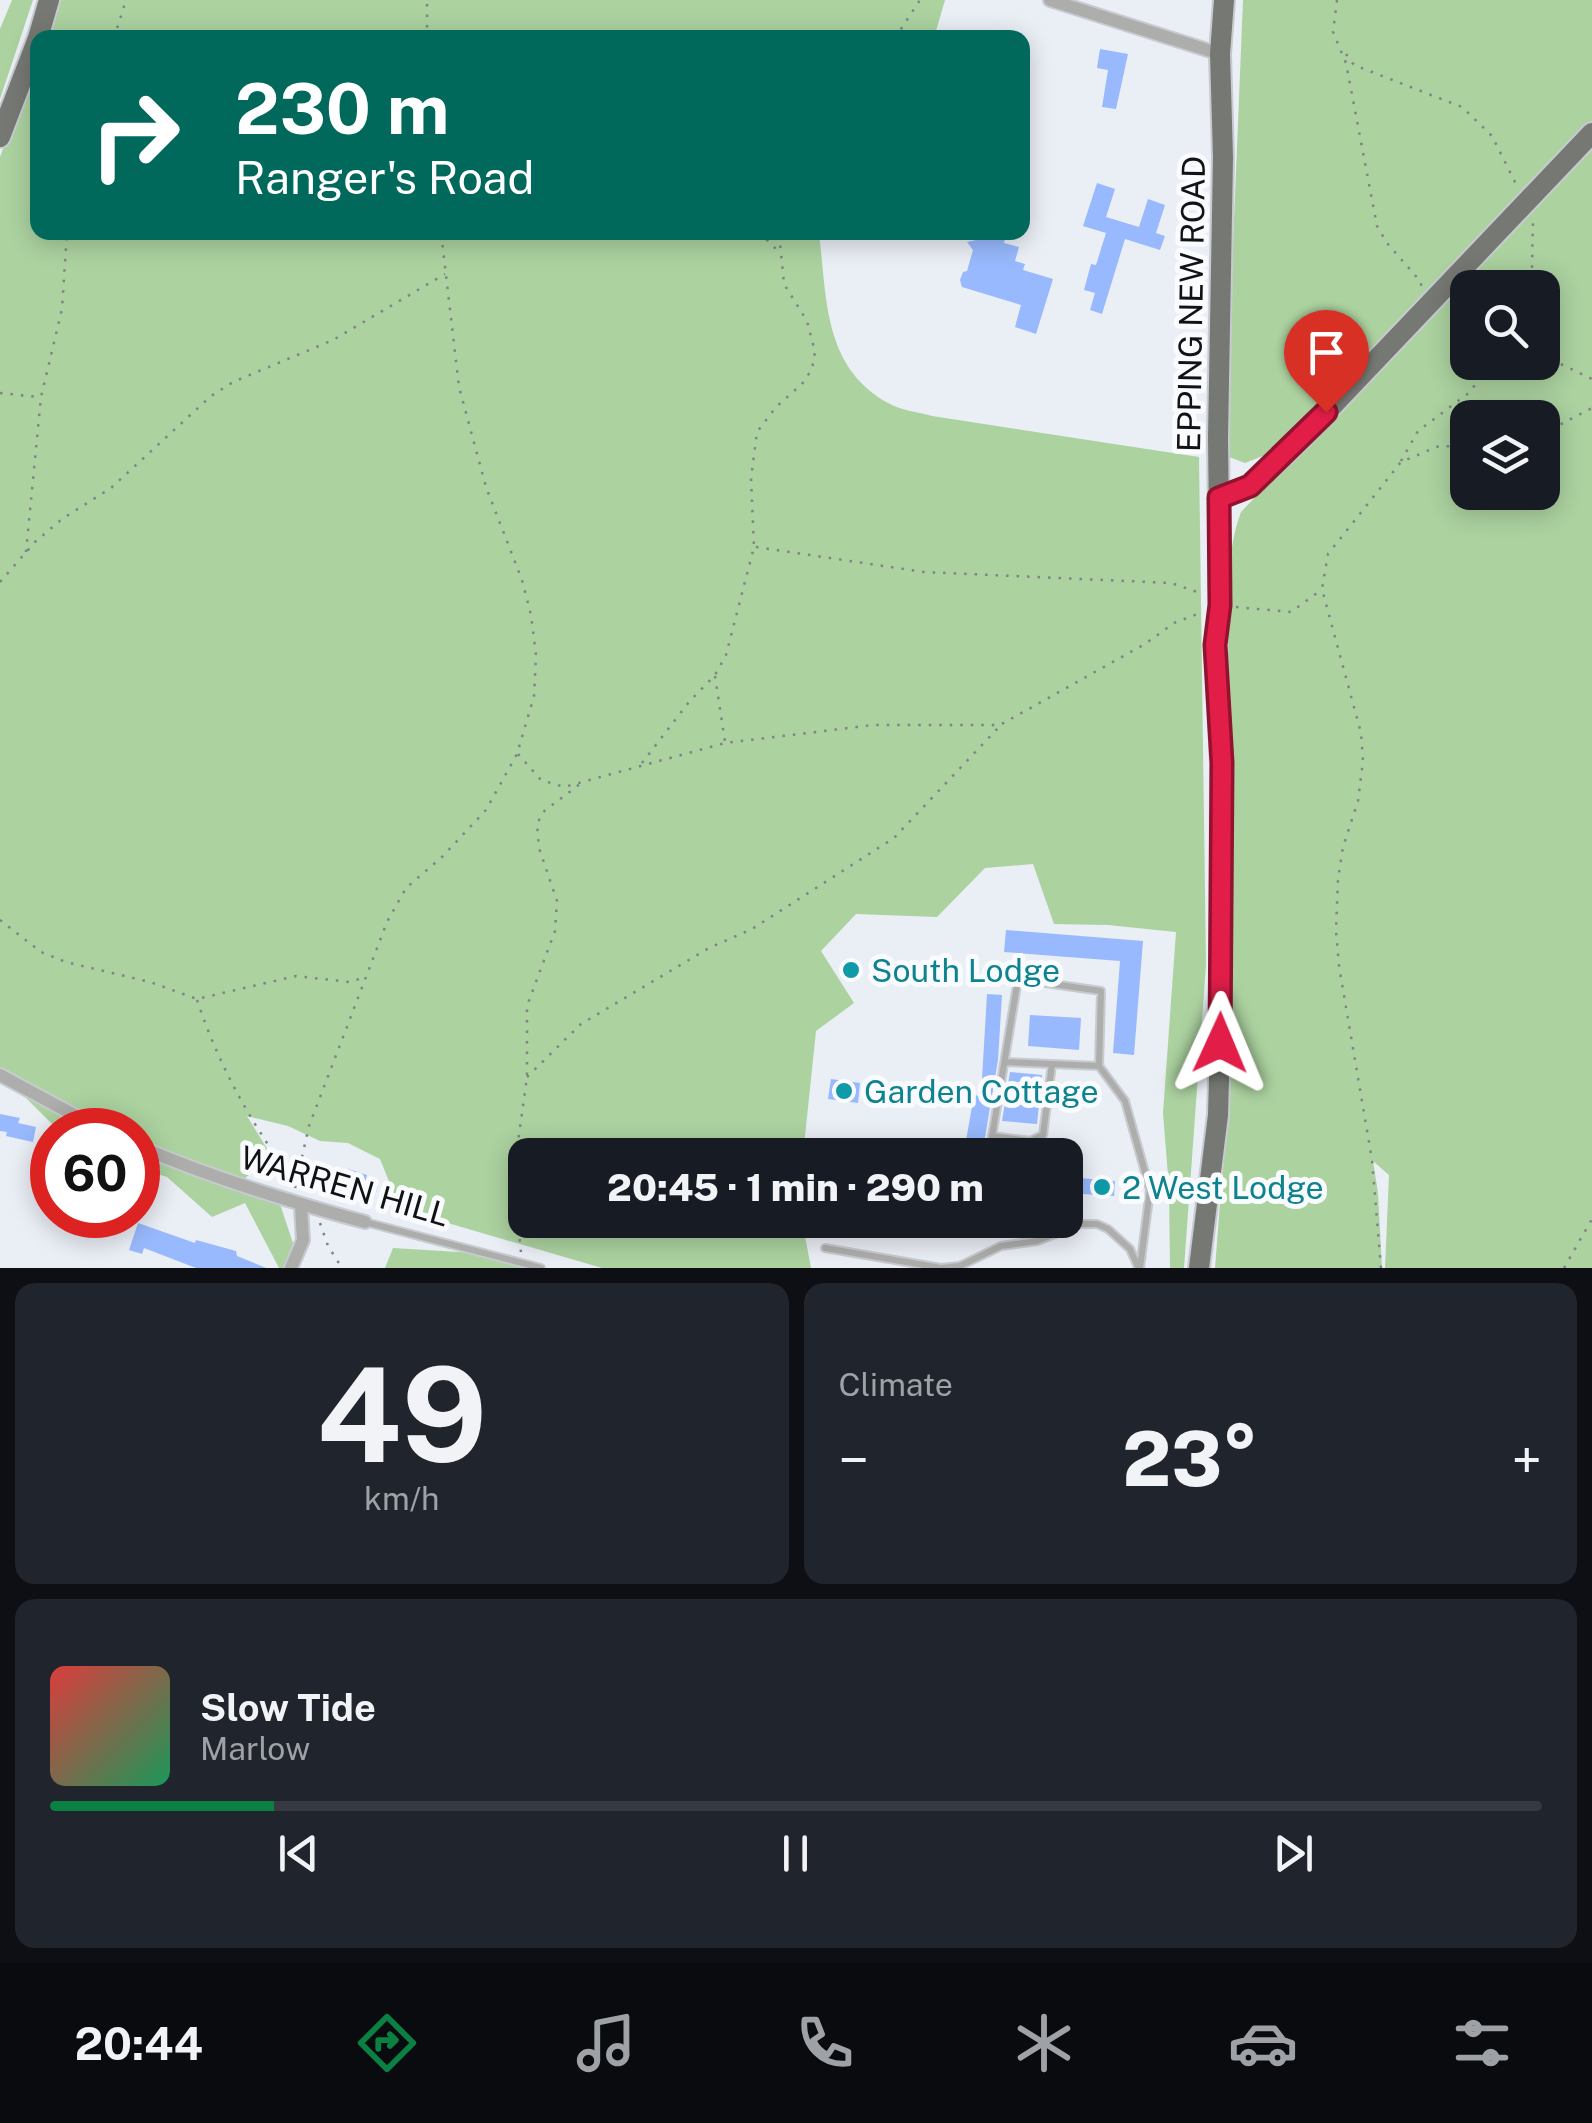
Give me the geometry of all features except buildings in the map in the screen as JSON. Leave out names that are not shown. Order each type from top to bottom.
[{"type":"main road","points":[[40,30],[49,0]]},
{"type":"main road","name":"EPPING NEW ROAD","points":[[1199,1268],[1218,1116],[1222,843],[1215,645],[1220,605],[1224,157],[1220,54],[1224,0]]},
{"type":"main road","points":[[0,137],[30,59]]},
{"type":"main road","points":[[1219,498],[1250,486],[1296,445],[1592,133]]},
{"type":"street","points":[[1050,0],[1220,54]]},
{"type":"street","points":[[0,1076],[60,1108]]},
{"type":"street","name":"WARREN HILL","points":[[160,1155],[209,1176],[365,1222]]},
{"type":"street","points":[[292,1268],[302,1240],[303,1206]]},
{"type":"lane","points":[[1052,1064],[1043,1135],[1030,1142],[992,1136],[1018,980],[1102,991],[1099,1066],[1125,1101],[1150,1190],[1139,1268]]},
{"type":"lane","points":[[1004,1062],[1099,1066]]},
{"type":"lane","name":"WARREN HILL","points":[[365,1222],[541,1268]]},
{"type":"lane","points":[[825,1248],[942,1268],[960,1266],[1002,1246],[1037,1241],[1080,1224],[1097,1224],[1130,1249],[1139,1268]]},
{"type":"path","points":[[117,30],[126,0]]},
{"type":"path","points":[[426,30],[427,0]]},
{"type":"path","points":[[903,30],[920,0]]},
{"type":"path","points":[[1336,0],[1334,32],[1354,65],[1462,107],[1492,136],[1534,222],[1529,270]]},
{"type":"path","points":[[1342,49],[1378,226],[1387,244],[1421,282],[1422,296]]},
{"type":"path","points":[[26,552],[40,397],[62,308],[66,240]]},
{"type":"path","points":[[342,1268],[303,1206],[297,1176],[309,1126],[388,922],[406,888],[486,810],[517,754],[534,696],[536,654],[531,616],[522,580],[486,487],[459,387],[442,240]]},
{"type":"path","points":[[767,240],[779,251]]},
{"type":"path","points":[[640,766],[726,655],[754,546],[751,478],[757,432],[812,369],[815,352],[807,321],[784,284],[779,240]]},
{"type":"path","points":[[0,582],[62,519],[111,488],[211,396],[232,382],[333,340],[446,273]]},
{"type":"path","points":[[1560,363],[1592,378]]},
{"type":"path","points":[[1381,1268],[1372,1160],[1336,931],[1338,879],[1358,800],[1363,761],[1361,733],[1322,589],[1328,554],[1400,462],[1418,431],[1470,392],[1478,380]]},
{"type":"path","points":[[0,393],[40,397]]},
{"type":"path","points":[[1560,425],[1592,408]]},
{"type":"path","points":[[1400,462],[1439,446],[1450,446]]},
{"type":"path","points":[[754,546],[924,572],[1170,583],[1195,589],[1220,605],[1290,612],[1322,589]]},
{"type":"path","points":[[528,1077],[581,1024],[709,948],[752,929],[894,838],[1000,726],[1145,644],[1174,623],[1220,605]]},
{"type":"path","points":[[715,674],[725,743]]},
{"type":"path","points":[[517,754],[542,780],[564,787],[725,743],[873,724],[1000,726]]},
{"type":"path","points":[[522,1263],[514,1178],[528,1077],[526,1006],[555,930],[558,902],[540,848],[537,824],[542,812],[585,781]]},
{"type":"path","points":[[0,920],[41,952],[197,999],[296,976],[349,982],[366,977]]},
{"type":"path","points":[[197,999],[213,1048],[250,1118],[287,1172],[297,1176]]},
{"type":"path","points":[[1564,1268],[1592,1219]]},
{"type":"green space","points":[[12,0],[33,0],[0,99],[0,29]]},
{"type":"green space","points":[[59,0],[945,0],[936,30],[48,30]]},
{"type":"green space","points":[[1243,0],[1592,0],[1592,122],[1275,451],[1245,463],[1229,457],[1225,442]]},
{"type":"green space","points":[[30,76],[30,240],[820,240],[827,306],[840,351],[867,388],[888,403],[932,416],[1199,457],[1206,965],[1184,1268],[1170,1268],[1163,1113],[1176,932],[1054,924],[1033,864],[985,868],[937,917],[856,914],[821,951],[854,1003],[816,1031],[805,1138],[508,1138],[508,1238],[805,1238],[811,1268],[602,1268],[400,1209],[380,1159],[348,1143],[320,1141],[288,1126],[247,1116],[271,1155],[243,1180],[278,1198],[293,1243],[284,1268],[279,1268],[245,1203],[212,1217],[160,1175],[160,1108],[36,1108],[0,1072],[0,157]]},
{"type":"green space","points":[[1592,150],[1592,1268],[1385,1268],[1389,1175],[1373,1161],[1382,1268],[1215,1268],[1230,1041],[1228,601],[1236,529],[1241,512],[1450,293],[1450,380],[1560,380],[1560,270],[1472,270]]},
{"type":"green space","points":[[393,1248],[475,1253],[528,1268],[385,1268]]},
{"type":"place","name":"South Lodge","points":[[851,970]]},
{"type":"place","name":"Garden Cottage","points":[[844,1091]]},
{"type":"place","name":"2 West Lodge","points":[[1102,1187]]},
{"type":"route","points":[[1220,1043],[1222,763],[1215,645],[1220,605],[1219,498],[1250,486],[1326,412]]}]
